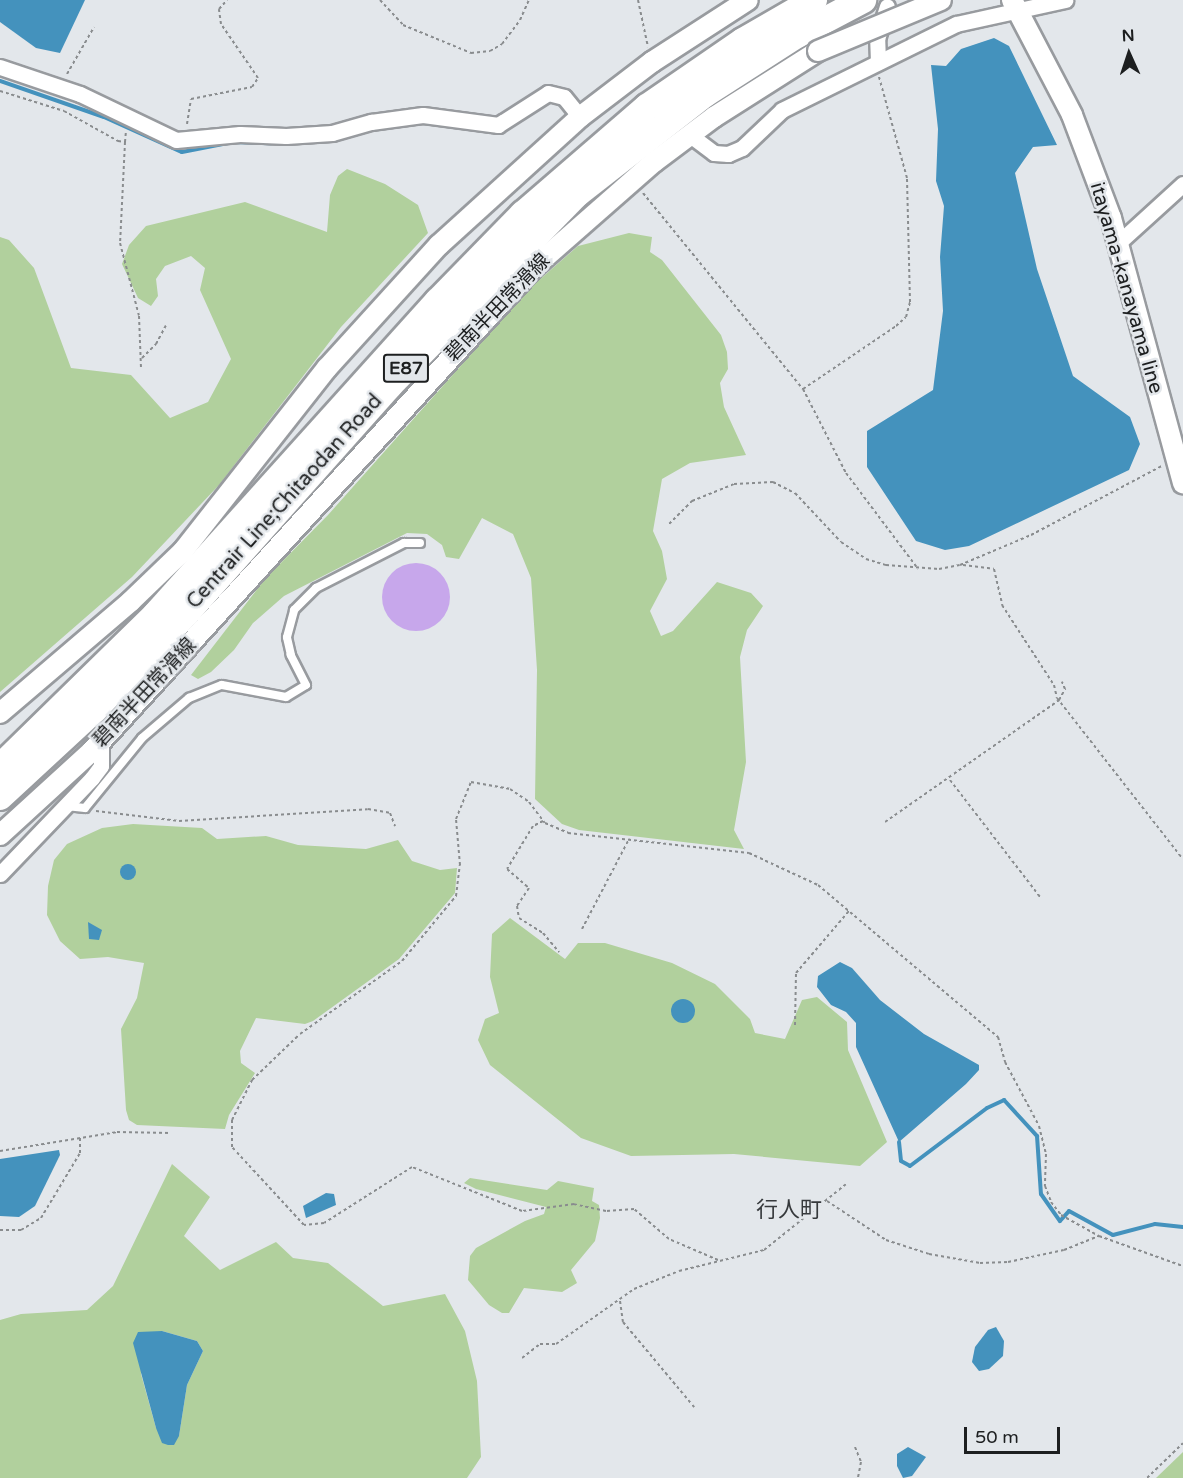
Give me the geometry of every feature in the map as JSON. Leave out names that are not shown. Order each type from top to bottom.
[{"type":"highway","name":"Centrair Line;Chitaodan Road","points":[[0,767],[156,614],[438,301],[523,213],[647,107],[743,41],[814,0]]},
{"type":"highway","name":"Centrair Line;Chitaodan Road","points":[[0,797],[95,709],[180,621],[397,377],[577,194],[705,94],[797,35],[875,3]]},
{"type":"main road","points":[[0,713],[131,601],[183,551],[237,487],[287,416],[394,291],[510,178],[580,117],[652,62],[748,0]]},
{"type":"main road","name":"碧南半田常滑線","points":[[0,835],[101,741],[488,314],[588,218],[690,135],[818,51],[941,0]]},
{"type":"main road","name":"itayama-kanayama line","points":[[1015,6],[1072,115],[1117,244],[1183,483]]},
{"type":"street","points":[[690,135],[714,153],[728,154],[742,148],[782,110],[956,24],[1015,6],[1065,0]]},
{"type":"street","points":[[875,3],[878,62]]},
{"type":"street","points":[[0,67],[59,87],[180,140],[240,134],[286,136],[332,133],[371,122],[423,115],[498,125],[548,93],[564,97],[580,117]]},
{"type":"street","points":[[1117,244],[1183,184]]},
{"type":"street","points":[[4,865],[66,806],[101,765],[101,741]]},
{"type":"lane","points":[[66,806],[85,808],[142,738],[189,698],[222,685],[286,697],[306,685],[291,655],[287,637],[294,610],[316,588],[404,543],[420,543]]},
{"type":"path","points":[[180,140],[187,126],[191,99],[252,87],[258,78],[221,24],[219,9],[227,0]]},
{"type":"path","points":[[380,0],[410,29],[471,53],[490,51],[502,44],[520,20],[529,0]]},
{"type":"path","points":[[638,0],[652,62]]},
{"type":"path","points":[[59,87],[94,27]]},
{"type":"path","points":[[803,389],[896,326],[906,317],[910,302],[907,178],[879,87],[878,62]]},
{"type":"path","points":[[0,91],[64,111],[125,142]]},
{"type":"path","points":[[128,119],[120,233],[139,316],[141,367]]},
{"type":"path","points":[[642,191],[803,389],[846,473],[918,569]]},
{"type":"path","points":[[141,358],[156,344],[166,325]]},
{"type":"path","points":[[960,565],[1031,535],[1176,459]]},
{"type":"path","points":[[669,524],[692,501],[734,484],[774,482],[795,493],[841,542],[866,559],[918,569],[960,565],[994,568],[1002,605],[1054,685],[1059,700],[1183,859]]},
{"type":"path","points":[[885,822],[950,780],[1059,700],[1065,689],[1062,682]]},
{"type":"path","points":[[950,780],[1041,898]]},
{"type":"path","points":[[718,1260],[669,1239],[634,1209],[606,1210],[574,1204],[522,1211],[412,1167],[324,1223],[304,1225],[232,1147],[232,1120],[252,1080],[300,1034],[402,961],[456,896],[460,865],[456,819],[466,786],[476,782],[510,789],[529,802],[544,821],[568,833],[749,853],[818,885],[998,1037],[1005,1062],[1041,1133],[1045,1186],[1051,1202],[1061,1215],[1099,1236],[1183,1266]]},
{"type":"path","points":[[85,808],[179,821],[368,809],[390,813],[395,826]]},
{"type":"path","points":[[544,821],[532,826],[507,869],[528,888],[517,906],[519,918],[543,933],[559,952]]},
{"type":"path","points":[[582,929],[629,839]]},
{"type":"path","points":[[795,1025],[796,973],[849,911]]},
{"type":"path","points":[[0,1151],[117,1132],[171,1133]]},
{"type":"path","points":[[0,1230],[21,1230],[41,1218],[80,1153],[81,1137]]},
{"type":"path","points":[[522,1358],[540,1344],[556,1344],[620,1299],[661,1278],[718,1260],[764,1250],[846,1184]]},
{"type":"path","points":[[827,1201],[886,1240],[929,1254],[980,1263],[1008,1262],[1064,1251],[1099,1236]]},
{"type":"path","points":[[620,1299],[623,1322],[694,1407]]},
{"type":"path","points":[[1148,1478],[1183,1443]]},
{"type":"path","points":[[855,1447],[861,1462],[858,1478]]},
{"type":"green space","points":[[347,169],[385,184],[418,205],[428,233],[341,327],[219,485],[132,577],[0,692],[0,237],[9,240],[34,268],[71,368],[131,375],[170,418],[208,402],[231,359],[200,290],[205,268],[191,256],[165,266],[156,279],[158,296],[151,306],[138,298],[122,264],[129,245],[146,226],[245,202],[327,232],[330,195],[338,176]]},
{"type":"green space","points":[[629,233],[652,237],[650,252],[662,260],[721,335],[727,352],[728,369],[720,383],[724,407],[746,455],[690,463],[662,479],[653,531],[662,551],[667,579],[650,611],[661,636],[673,631],[717,582],[751,593],[763,606],[747,630],[740,657],[746,762],[734,830],[744,849],[579,830],[562,824],[535,799],[537,670],[531,578],[513,534],[482,518],[459,559],[446,557],[442,545],[427,534],[407,533],[284,596],[253,623],[234,650],[211,672],[198,679],[191,675],[265,579],[328,515],[530,288],[578,246]]},
{"type":"green space","points":[[133,824],[202,828],[217,839],[266,836],[298,845],[366,849],[398,840],[412,861],[440,870],[457,868],[455,893],[399,959],[313,1021],[305,1024],[256,1018],[240,1051],[241,1063],[255,1073],[229,1115],[225,1129],[137,1125],[129,1120],[126,1110],[121,1029],[137,998],[144,963],[108,957],[80,959],[60,941],[47,915],[48,886],[54,860],[67,844],[102,828]]},
{"type":"green space","points":[[510,918],[565,959],[578,943],[605,943],[672,963],[715,984],[750,1019],[755,1033],[785,1039],[802,1000],[817,997],[847,1022],[848,1050],[887,1142],[860,1166],[734,1154],[631,1156],[581,1138],[490,1065],[478,1040],[485,1019],[499,1013],[490,977],[492,934]]},
{"type":"green space","points":[[172,1164],[210,1197],[184,1236],[220,1270],[276,1242],[293,1258],[328,1263],[383,1306],[445,1294],[465,1331],[477,1381],[481,1457],[467,1478],[0,1478],[0,1320],[21,1314],[87,1310],[113,1286]],"holes":[[[162,1331],[197,1341],[203,1351],[187,1385],[179,1436],[156,1428],[141,1374]]]},
{"type":"green space","points":[[470,1178],[547,1190],[558,1181],[594,1188],[592,1201],[599,1205],[600,1218],[595,1241],[571,1270],[577,1283],[562,1292],[524,1288],[509,1313],[502,1313],[489,1305],[468,1280],[470,1256],[476,1248],[525,1221],[544,1214],[546,1207],[476,1189],[464,1183]]},
{"type":"green space","points":[[1183,1452],[1183,1478],[1156,1478]]},
{"type":"water","points":[[0,0],[85,0],[60,53],[36,48],[0,22]]},
{"type":"water","points":[[994,38],[1009,46],[1057,145],[1033,147],[1015,173],[1037,269],[1073,376],[1130,417],[1140,444],[1129,470],[969,546],[945,550],[916,541],[867,467],[867,431],[933,390],[943,311],[940,257],[944,206],[936,181],[938,129],[931,65],[946,66],[961,49]]},
{"type":"water","points":[[125,864],[131,864],[136,872],[134,878],[125,880],[120,875],[120,869]]},
{"type":"water","points":[[88,922],[102,930],[99,940],[89,939]]},
{"type":"water","points":[[840,962],[852,968],[880,1000],[924,1034],[979,1065],[979,1070],[966,1084],[899,1142],[856,1047],[856,1023],[846,1012],[831,1005],[817,987],[818,976]]},
{"type":"water","points":[[683,999],[692,1002],[695,1011],[692,1020],[683,1023],[674,1020],[671,1011],[674,1002]]},
{"type":"water","points":[[59,1150],[60,1155],[35,1206],[19,1217],[0,1216],[0,1159]]},
{"type":"water","points":[[326,1193],[334,1194],[336,1205],[306,1218],[303,1206]]},
{"type":"water","points":[[996,1327],[1004,1341],[1003,1356],[989,1369],[979,1371],[972,1362],[975,1347],[988,1330]]},
{"type":"water","points":[[162,1331],[197,1341],[203,1351],[187,1385],[179,1436],[174,1445],[162,1443],[133,1343],[138,1332]]},
{"type":"water","points":[[908,1447],[926,1457],[912,1476],[903,1478],[897,1466],[897,1454]]},
{"type":"building","points":[[416,563],[429,566],[440,573],[447,584],[450,597],[447,610],[440,621],[429,628],[416,631],[403,628],[392,621],[385,610],[382,597],[385,584],[392,573],[403,566]]},
{"type":"waterway","points":[[0,81],[104,117],[182,152],[233,142],[271,143]]},
{"type":"waterway","points":[[899,1142],[901,1161],[910,1166],[987,1108],[1004,1100],[1037,1136],[1041,1194],[1060,1221],[1069,1211],[1113,1235],[1155,1224],[1183,1227]]},
{"type":"district","name":"行人町","points":[[789,1211]]}]
